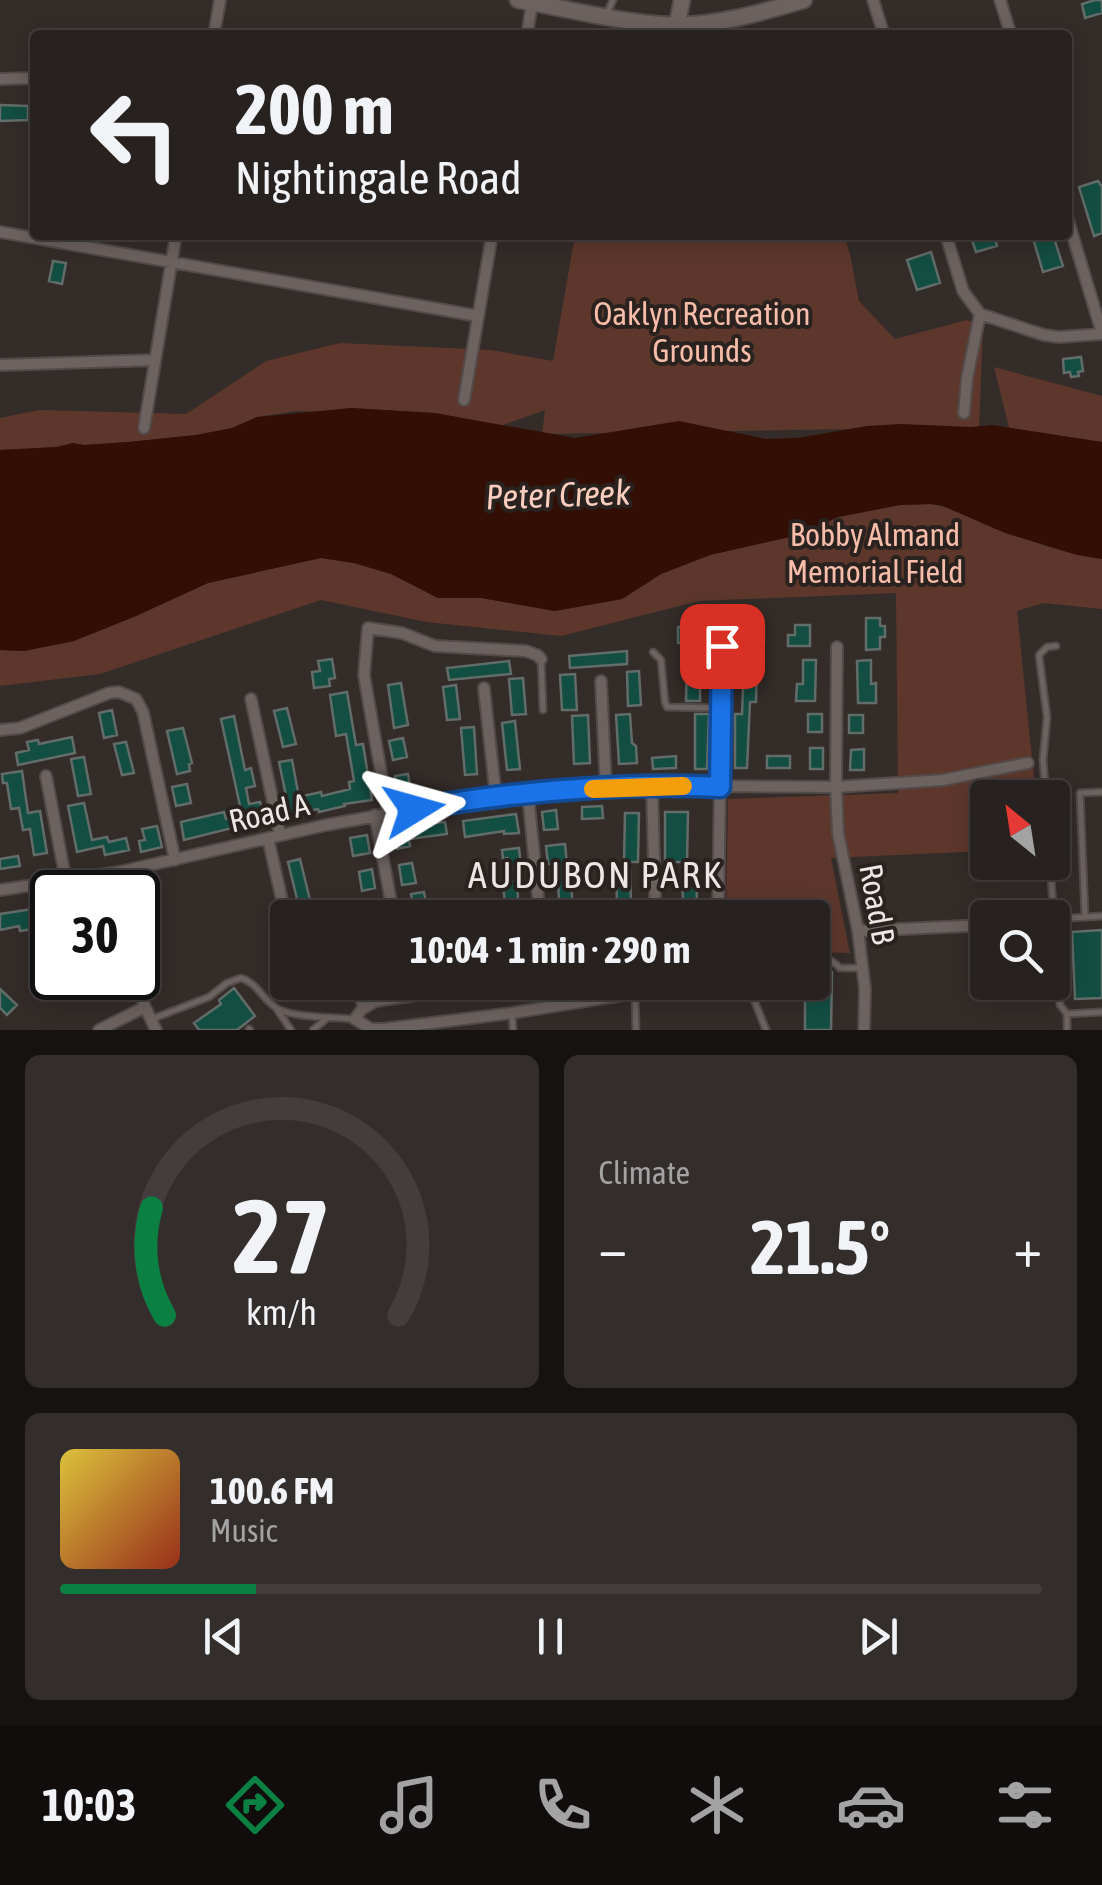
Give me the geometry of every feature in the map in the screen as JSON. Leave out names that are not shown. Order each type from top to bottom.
[{"type":"street","points":[[215,30],[220,0]]},
{"type":"street","points":[[677,25],[682,0]]},
{"type":"street","points":[[527,30],[525,1],[677,25],[734,18],[804,0]]},
{"type":"street","points":[[873,0],[882,30]]},
{"type":"street","points":[[1000,0],[1009,30]]},
{"type":"street","points":[[0,79],[30,78]]},
{"type":"street","points":[[0,232],[30,237]]},
{"type":"street","points":[[948,240],[963,290],[980,314],[1044,335],[1102,334],[1072,233]]},
{"type":"street","points":[[45,240],[478,316]]},
{"type":"street","points":[[144,428],[175,240]]},
{"type":"street","points":[[464,400],[491,240]]},
{"type":"street","points":[[964,412],[966,378],[980,314]]},
{"type":"street","points":[[0,364],[155,360]]},
{"type":"street","points":[[388,813],[364,675],[368,628],[402,633],[435,646],[526,651],[540,659]]},
{"type":"street","points":[[718,900],[722,646]]},
{"type":"street","name":"Road B","points":[[836,647],[838,833],[863,968],[864,1030]]},
{"type":"street","points":[[601,680],[606,788]]},
{"type":"street","points":[[484,688],[496,798]]},
{"type":"street","points":[[0,730],[20,728],[98,696],[119,692],[136,699],[176,860]]},
{"type":"street","points":[[250,698],[280,835]]},
{"type":"street","name":"Road A","points":[[128,870],[375,815],[528,794],[606,788],[836,787],[943,780],[1028,763]]},
{"type":"street","points":[[46,776],[64,870]]},
{"type":"street","points":[[652,787],[654,896]]},
{"type":"street","points":[[528,794],[538,900]]},
{"type":"street","points":[[375,815],[391,900]]},
{"type":"street","points":[[268,838],[282,900]]},
{"type":"street","name":"Road A","points":[[0,890],[30,886]]},
{"type":"street","points":[[858,931],[970,925]]},
{"type":"street","points":[[143,1000],[153,1025]]},
{"type":"street","points":[[380,1000],[358,1014],[366,1027],[435,1027],[595,1000]]},
{"type":"street","points":[[99,1030],[145,1007]]},
{"type":"lane","points":[[606,16],[613,0]]},
{"type":"lane","points":[[1045,780],[1047,717],[1039,655],[1047,647],[1056,646]]},
{"type":"lane","points":[[653,652],[661,660],[667,707],[721,708]]},
{"type":"lane","points":[[540,659],[544,710]]},
{"type":"lane","points":[[1085,916],[1080,793],[1102,792]]},
{"type":"lane","points":[[1070,917],[1102,916]]},
{"type":"lane","points":[[830,960],[840,968],[863,968]]},
{"type":"lane","points":[[153,1025],[241,978],[253,983],[292,1030]]},
{"type":"lane","points":[[275,1007],[328,1017],[358,1014],[355,1000]]},
{"type":"lane","points":[[636,1000],[636,1030]]},
{"type":"lane","points":[[755,1000],[766,1030]]},
{"type":"lane","points":[[1060,1000],[1068,1030]]},
{"type":"lane","points":[[512,1012],[513,1030]]},
{"type":"lane","points":[[1066,1014],[1102,1012]]},
{"type":"lane","points":[[313,1030],[328,1017]]},
{"type":"green space","name":"Oaklyn Recreation Grounds","points":[[574,240],[846,240],[859,301],[895,339],[967,320],[983,329],[979,427],[542,434],[545,410],[500,426],[435,413],[351,408],[257,417],[232,428],[196,435],[0,450],[0,418],[39,410],[186,414],[266,361],[340,343],[491,350],[553,361]]},
{"type":"green space","points":[[994,367],[1102,396],[1102,442],[1009,428]]},
{"type":"green space","name":"Bobby Almand Memorial Field","points":[[931,504],[1030,541],[1102,559],[1102,609],[1043,603],[1017,611],[1034,780],[970,780],[970,852],[831,858],[850,953],[830,952],[830,900],[726,900],[728,799],[898,793],[896,593],[699,601],[561,636],[426,622],[321,600],[100,674],[0,686],[0,650],[24,651],[74,641],[208,583],[321,558],[391,574],[438,598],[481,598],[555,611],[622,599],[661,574],[710,555],[799,535],[838,517],[900,505]]},
{"type":"water","name":"Peter Creek","points":[[351,408],[435,413],[575,438],[679,421],[766,439],[901,424],[992,425],[1102,442],[1102,559],[1005,533],[943,506],[900,505],[838,517],[799,535],[710,555],[661,574],[622,599],[555,611],[481,598],[438,598],[391,574],[321,558],[208,583],[74,641],[24,651],[0,650],[0,450],[196,435],[232,428],[257,417]]},
{"type":"building","points":[[1102,0],[1102,13],[1085,18],[1082,4]]},
{"type":"building","points":[[0,105],[28,106],[28,120],[0,121]]},
{"type":"building","points":[[1098,181],[1102,187],[1102,233],[1094,236],[1079,187]]},
{"type":"building","points":[[972,240],[995,240],[997,246],[976,252]]},
{"type":"building","points":[[1033,240],[1055,240],[1063,266],[1043,272]]},
{"type":"building","points":[[931,252],[940,283],[917,290],[907,260]]},
{"type":"building","points":[[53,261],[66,263],[62,284],[49,281]]},
{"type":"building","points":[[1081,357],[1083,371],[1078,372],[1079,376],[1064,373],[1063,359]]},
{"type":"building","points":[[866,618],[880,618],[880,626],[885,626],[880,649],[866,650]]},
{"type":"building","points":[[795,625],[810,625],[810,646],[788,646],[788,635],[795,635]]},
{"type":"building","points":[[692,626],[692,642],[678,643],[678,627]]},
{"type":"building","points":[[750,627],[764,627],[764,643],[749,643]]},
{"type":"building","points":[[627,651],[627,664],[570,668],[569,656]]},
{"type":"building","points":[[332,659],[335,678],[329,679],[330,686],[314,688],[312,672],[320,671],[318,661]]},
{"type":"building","points":[[687,659],[700,659],[700,701],[686,701]]},
{"type":"building","points":[[744,660],[757,661],[756,702],[750,702],[747,768],[735,768],[735,714],[742,714]]},
{"type":"building","points":[[803,660],[816,660],[815,701],[796,701],[797,684],[803,684]]},
{"type":"building","points":[[871,660],[876,703],[858,703],[857,661]]},
{"type":"building","points":[[509,661],[511,674],[449,680],[447,668]]},
{"type":"building","points":[[639,671],[641,705],[628,706],[627,672]]},
{"type":"building","points":[[575,674],[577,710],[562,710],[560,675]]},
{"type":"building","points":[[523,678],[526,714],[512,715],[509,679]]},
{"type":"building","points":[[401,683],[408,725],[394,728],[388,685]]},
{"type":"building","points":[[456,685],[460,719],[447,720],[443,687]]},
{"type":"building","points":[[347,692],[356,745],[363,744],[372,800],[290,815],[279,762],[292,760],[299,797],[350,789],[349,782],[354,781],[346,734],[336,736],[330,695]]},
{"type":"building","points":[[287,708],[296,744],[283,747],[274,711]]},
{"type":"building","points":[[112,710],[117,735],[104,738],[99,713]]},
{"type":"building","points":[[630,714],[637,763],[619,764],[616,715]]},
{"type":"building","points":[[695,714],[709,714],[707,769],[695,769]]},
{"type":"building","points":[[808,714],[822,714],[822,732],[808,732]]},
{"type":"building","points":[[588,715],[590,763],[574,764],[572,716]]},
{"type":"building","points":[[849,715],[863,715],[863,733],[849,733]]},
{"type":"building","points":[[234,716],[245,770],[251,768],[255,786],[246,788],[249,804],[260,802],[264,820],[184,840],[181,822],[224,812],[226,819],[242,815],[221,719]]},
{"type":"building","points":[[515,721],[520,769],[507,770],[502,723]]},
{"type":"building","points":[[474,727],[477,774],[465,775],[461,728]]},
{"type":"building","points":[[183,728],[192,763],[190,771],[177,774],[167,731]]},
{"type":"building","points":[[72,737],[75,753],[18,765],[16,753],[29,750],[27,742],[38,740],[39,744]]},
{"type":"building","points":[[403,738],[407,757],[393,760],[389,741]]},
{"type":"building","points":[[126,742],[134,773],[122,775],[114,744]]},
{"type":"building","points":[[810,748],[823,748],[823,769],[810,769]]},
{"type":"building","points":[[864,749],[864,770],[850,770],[851,750]]},
{"type":"building","points":[[676,756],[676,768],[653,769],[652,758]]},
{"type":"building","points":[[767,756],[790,756],[790,768],[767,768]]},
{"type":"building","points":[[84,757],[91,794],[78,796],[71,759]]},
{"type":"building","points":[[22,771],[28,813],[40,811],[47,853],[34,855],[30,829],[23,830],[19,808],[11,809],[7,783],[3,783],[2,774]]},
{"type":"building","points":[[408,774],[411,792],[398,795],[395,776]]},
{"type":"building","points":[[187,784],[191,803],[176,806],[172,787]]},
{"type":"building","points":[[84,803],[92,840],[126,838],[129,850],[105,855],[103,846],[77,852],[68,806]]},
{"type":"building","points":[[602,806],[603,818],[582,819],[582,807]]},
{"type":"building","points":[[556,810],[558,829],[544,830],[542,812]]},
{"type":"building","points":[[665,812],[688,812],[687,862],[665,862]]},
{"type":"building","points":[[625,813],[639,813],[638,862],[624,862]]},
{"type":"building","points":[[516,814],[519,833],[504,831],[465,837],[463,821]]},
{"type":"building","points":[[406,822],[407,827],[445,822],[447,834],[409,839],[410,846],[397,849],[392,824]]},
{"type":"building","points":[[157,826],[162,847],[141,852],[139,841],[145,840],[142,829]]},
{"type":"building","points":[[367,835],[370,853],[353,856],[350,838]]},
{"type":"building","points":[[565,844],[572,900],[559,900],[557,863],[548,864],[546,846]]},
{"type":"building","points":[[519,848],[521,867],[508,868],[502,850]]},
{"type":"building","points":[[18,856],[20,866],[0,869],[0,859]]},
{"type":"building","points":[[300,859],[310,900],[297,900],[288,862]]},
{"type":"building","points":[[412,863],[416,883],[402,885],[399,865]]},
{"type":"building","points":[[682,868],[696,868],[697,900],[683,900]]},
{"type":"building","points":[[372,869],[375,888],[362,891],[359,872]]},
{"type":"building","points":[[616,869],[630,869],[631,900],[617,900]]},
{"type":"building","points":[[517,881],[518,900],[504,900],[503,882]]},
{"type":"building","points":[[424,892],[426,900],[412,900],[411,894]]},
{"type":"building","points":[[30,909],[30,929],[20,931],[19,926],[0,930],[0,914]]},
{"type":"building","points":[[1102,930],[1102,998],[1075,999],[1072,932]]},
{"type":"building","points":[[832,972],[831,1030],[805,1030],[805,1000],[830,1000]]},
{"type":"building","points":[[234,988],[255,1016],[237,1030],[199,1030],[194,1023],[221,1004],[219,1000]]},
{"type":"building","points":[[0,989],[17,1005],[7,1015],[0,1008]]},
{"type":"slow traffic","points":[[593,789],[683,786]]},
{"type":"district","name":"AUDUBON PARK","points":[[596,875]]},
{"type":"route","points":[[414,809],[606,788],[720,787],[722,646]]}]
